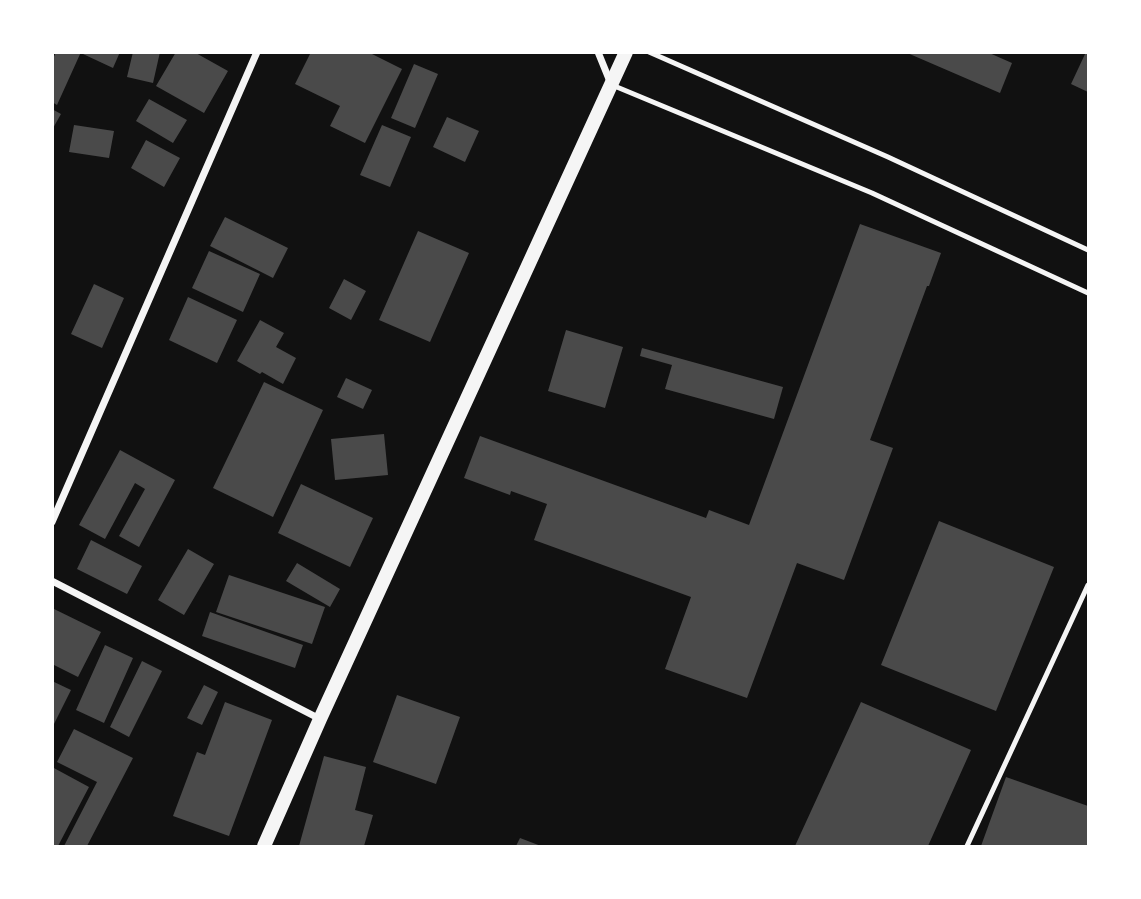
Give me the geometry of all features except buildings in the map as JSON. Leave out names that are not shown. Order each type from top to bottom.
[{"type":"main road","points":[[264,846],[626,52]]},
{"type":"street","points":[[52,522],[257,52]]},
{"type":"street","points":[[598,52],[612,85]]},
{"type":"street","points":[[52,581],[320,719]]},
{"type":"lane","points":[[649,52],[888,157],[1088,250]]},
{"type":"lane","points":[[612,85],[872,193],[1088,293]]},
{"type":"lane","points":[[967,846],[1088,585]]}]
